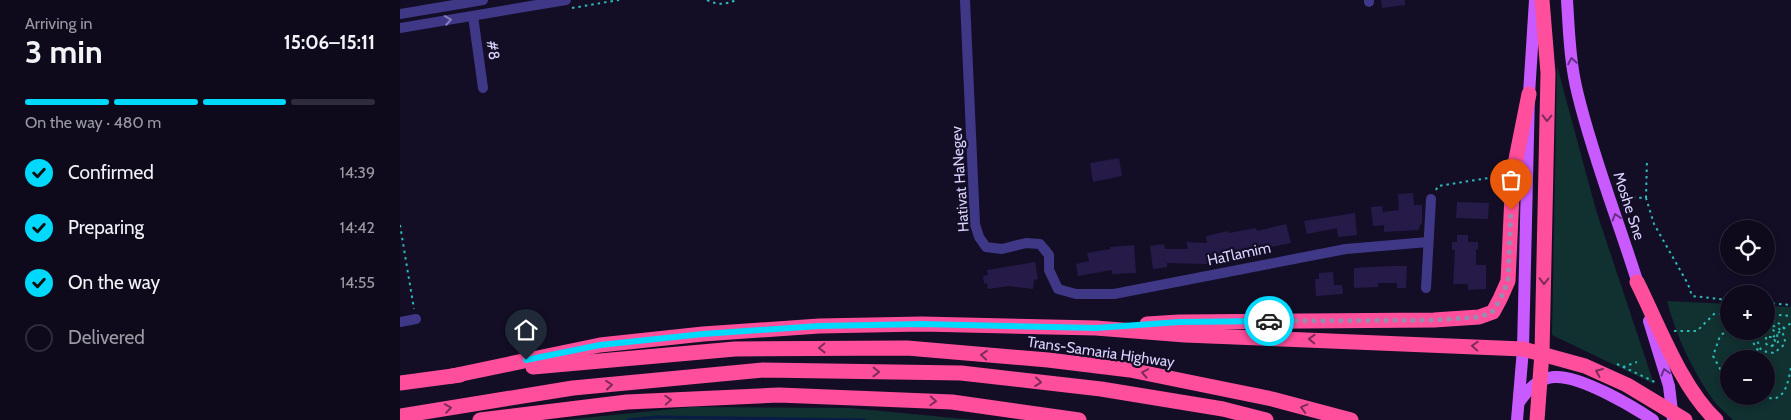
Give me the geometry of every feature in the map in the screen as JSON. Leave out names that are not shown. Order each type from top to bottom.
[{"type":"highway","points":[[1537,420],[1542,353],[1548,73],[1542,0]]},
{"type":"highway","points":[[1096,328],[1179,322],[1434,320],[1479,317],[1492,312],[1500,300],[1508,281],[1513,174],[1529,94]]},
{"type":"highway","points":[[1637,282],[1679,370],[1698,399],[1716,420]]},
{"type":"highway","points":[[400,382],[452,376],[600,345],[722,333],[819,326],[922,324],[1096,328],[1185,335],[1523,349],[1585,366],[1619,381],[1677,417]]},
{"type":"highway","name":"Trans-Samaria Highway","points":[[452,376],[735,349],[907,348],[1048,360],[1130,370],[1272,399],[1351,420]]},
{"type":"highway","points":[[400,416],[573,388],[763,370],[961,373],[1101,389],[1223,409],[1266,420]]},
{"type":"highway","points":[[480,420],[628,402],[779,395],[952,402],[1079,420]]},
{"type":"main road","points":[[1518,420],[1523,349],[1529,94],[1535,0]]},
{"type":"main road","name":"Moshe Sne","points":[[1567,0],[1570,52],[1578,95],[1592,146],[1637,282],[1677,417]]},
{"type":"main road","points":[[1519,402],[1527,390],[1539,382],[1554,377],[1588,384],[1653,420]]},
{"type":"street","points":[[400,14],[483,0]]},
{"type":"street","points":[[400,28],[566,0]]},
{"type":"street","name":"Hativat HaNegev","points":[[965,0],[975,224],[978,237],[986,247],[1002,250],[1026,243],[1040,244],[1049,256],[1049,270],[1058,290]]},
{"type":"street","name":"#8","points":[[473,16],[483,88]]},
{"type":"street","points":[[1426,288],[1431,199]]},
{"type":"street","name":"HaTlamim","points":[[1058,290],[1076,294],[1114,294],[1346,249],[1428,242]]},
{"type":"street","points":[[400,322],[416,319]]},
{"type":"path","points":[[706,0],[718,4],[736,0]]},
{"type":"path","points":[[1647,160],[1646,198],[1654,224],[1688,284],[1692,296],[1720,299]]},
{"type":"path","points":[[1431,199],[1438,186],[1513,174]]},
{"type":"path","points":[[1610,200],[1628,197],[1646,198]]},
{"type":"path","points":[[400,225],[416,319]]},
{"type":"path","points":[[1775,304],[1791,305]]},
{"type":"path","points":[[1663,334],[1677,330],[1697,331],[1714,314],[1720,314]]},
{"type":"path","points":[[1775,315],[1791,316]]},
{"type":"path","points":[[1775,321],[1784,328]]},
{"type":"path","points":[[1772,346],[1778,342],[1777,334],[1791,323]]},
{"type":"path","points":[[1788,325],[1791,329]]},
{"type":"path","points":[[1775,326],[1785,338],[1785,344],[1775,352]]},
{"type":"path","points":[[1720,336],[1713,356],[1720,370]]},
{"type":"path","points":[[1766,340],[1768,346],[1772,346]]},
{"type":"path","points":[[1772,346],[1774,340]]},
{"type":"path","points":[[1623,367],[1637,362]]},
{"type":"path","points":[[1775,396],[1783,393],[1789,382],[1791,367]]},
{"type":"green space","points":[[1557,66],[1596,210],[1654,384],[1552,335]]},
{"type":"green space","points":[[1667,301],[1720,304],[1720,340],[1775,340],[1775,306],[1791,307],[1791,420],[1733,420],[1713,400],[1697,375],[1680,339]]},
{"type":"green space","points":[[692,407],[850,408],[975,420],[563,420]]},
{"type":"building","points":[[1381,0],[1405,0],[1405,5],[1382,8]]},
{"type":"building","points":[[1119,158],[1122,176],[1093,182],[1090,163]]},
{"type":"building","points":[[1413,193],[1414,205],[1422,205],[1422,222],[1418,230],[1384,232],[1384,225],[1373,226],[1371,207],[1382,206],[1383,212],[1399,210],[1398,194]]},
{"type":"building","points":[[1457,202],[1489,203],[1488,219],[1456,218]]},
{"type":"building","points":[[1355,213],[1357,235],[1338,237],[1337,228],[1307,234],[1304,221]]},
{"type":"building","points":[[1286,224],[1291,243],[1252,251],[1252,248],[1233,252],[1234,258],[1206,264],[1167,263],[1167,267],[1153,269],[1150,246],[1164,244],[1165,249],[1188,249],[1186,242],[1207,243],[1206,236],[1256,228],[1257,231]]},
{"type":"building","points":[[1457,235],[1468,235],[1468,242],[1478,242],[1476,265],[1486,265],[1486,289],[1468,290],[1468,284],[1453,284],[1455,250],[1452,250],[1452,242],[1457,242]]},
{"type":"building","points":[[1134,245],[1136,273],[1112,274],[1112,270],[1078,276],[1076,264],[1089,261],[1087,253],[1110,249],[1110,247]]},
{"type":"building","points":[[1035,262],[1038,279],[1034,280],[1033,289],[1009,286],[988,289],[987,283],[984,284],[983,276],[988,275],[987,270]]},
{"type":"building","points":[[1407,266],[1406,288],[1397,288],[1397,283],[1378,283],[1378,287],[1354,288],[1354,268]]},
{"type":"building","points":[[1333,272],[1334,285],[1342,285],[1343,294],[1316,296],[1315,279],[1319,279],[1319,273]]},
{"type":"waterway","points":[[628,420],[656,417],[865,420]]},
{"type":"way so far","points":[[1269,321],[1461,319],[1479,317],[1492,312],[1500,300],[1508,281],[1511,210]]},
{"type":"route","points":[[526,360],[600,345],[703,334],[819,326],[922,324],[1096,328],[1179,322],[1269,321]]}]
